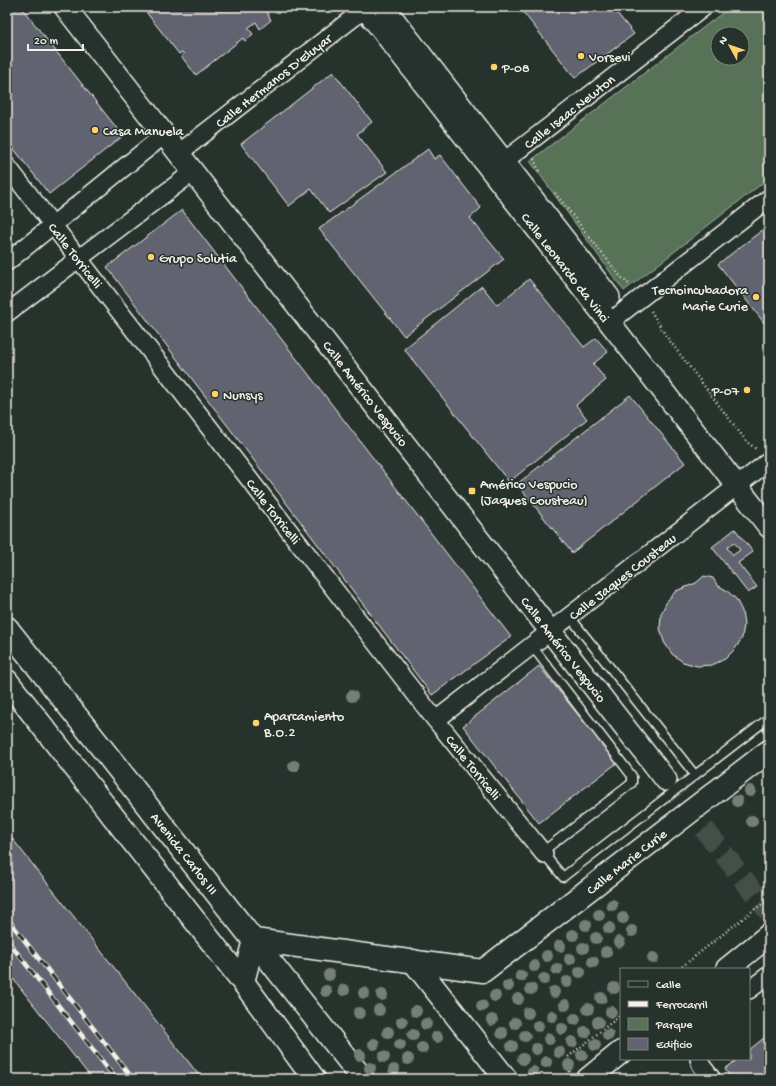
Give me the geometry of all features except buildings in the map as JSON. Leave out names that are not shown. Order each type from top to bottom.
[{"type":"main road","name":"Avenida Carlos III","points":[[7,628],[363,1079]]},
{"type":"main road","points":[[7,682],[243,982],[310,1075]]},
{"type":"main road","name":"Calle Marie Curie","points":[[413,961],[483,971],[769,751]]},
{"type":"main road","points":[[727,968],[769,935]]},
{"type":"main road","points":[[243,982],[254,940],[413,961],[506,1079]]},
{"type":"main road","points":[[583,1077],[620,1053]]},
{"type":"street","name":"Calle Américo Vespucio","points":[[65,7],[666,780]]},
{"type":"street","name":"Calle Leonardo da Vinci","points":[[370,7],[497,166],[742,482],[769,527]]},
{"type":"street","name":"Calle Hermanos D'Eluyar","points":[[179,153],[370,7]]},
{"type":"street","name":"Calle Isaac Newton","points":[[497,166],[704,7]]},
{"type":"street","points":[[7,262],[164,135]]},
{"type":"street","name":"Calle Torricelli","points":[[7,166],[436,720],[543,853]]},
{"type":"street","points":[[7,313],[193,172]]},
{"type":"street","points":[[615,317],[769,198]]},
{"type":"street","name":"Calle Jaques Cousteau","points":[[436,720],[742,482],[764,457]]},
{"type":"street","name":"Calle Leonardo da Vinci","points":[[742,482],[769,506]]},
{"type":"street","points":[[750,989],[769,975]]},
{"type":"street","points":[[700,1062],[712,1079]]},
{"type":"lane","points":[[570,617],[695,776]]},
{"type":"lane","points":[[532,646],[632,776],[632,783],[543,853],[563,878],[769,718]]},
{"type":"path","points":[[534,157],[537,169],[542,176]]},
{"type":"path","points":[[552,188],[620,276],[633,288]]},
{"type":"path","points":[[654,314],[656,322],[666,336],[748,442],[764,457]]},
{"type":"path","points":[[680,968],[756,908],[769,900]]},
{"type":"path","points":[[583,1077],[567,1068],[568,1057],[620,1016]]},
{"type":"green space","points":[[730,7],[769,7],[769,178],[624,291],[530,161]]},
{"type":"tunnel","points":[[666,780],[769,912]]},
{"type":"railway","points":[[7,918],[133,1079]]},
{"type":"railway","points":[[7,940],[116,1079]]},
{"type":"place","name":"Vorsevi","points":[[581,56]]},
{"type":"place","name":"P-08","points":[[494,67]]},
{"type":"place","name":"Casa Manuela","points":[[95,130]]},
{"type":"place","name":"Grupo Solutia","points":[[151,257]]},
{"type":"place","name":"Tecnoincubadora Marie Curie","points":[[756,297]]},
{"type":"place","name":"P-07","points":[[747,390]]},
{"type":"place","name":"Nunsys","points":[[215,394]]},
{"type":"place","name":"Américo Vespucio (Jaques Cousteau)","points":[[472,491]]},
{"type":"place","name":"Aparcamiento B.O.2","points":[[256,723]]}]
